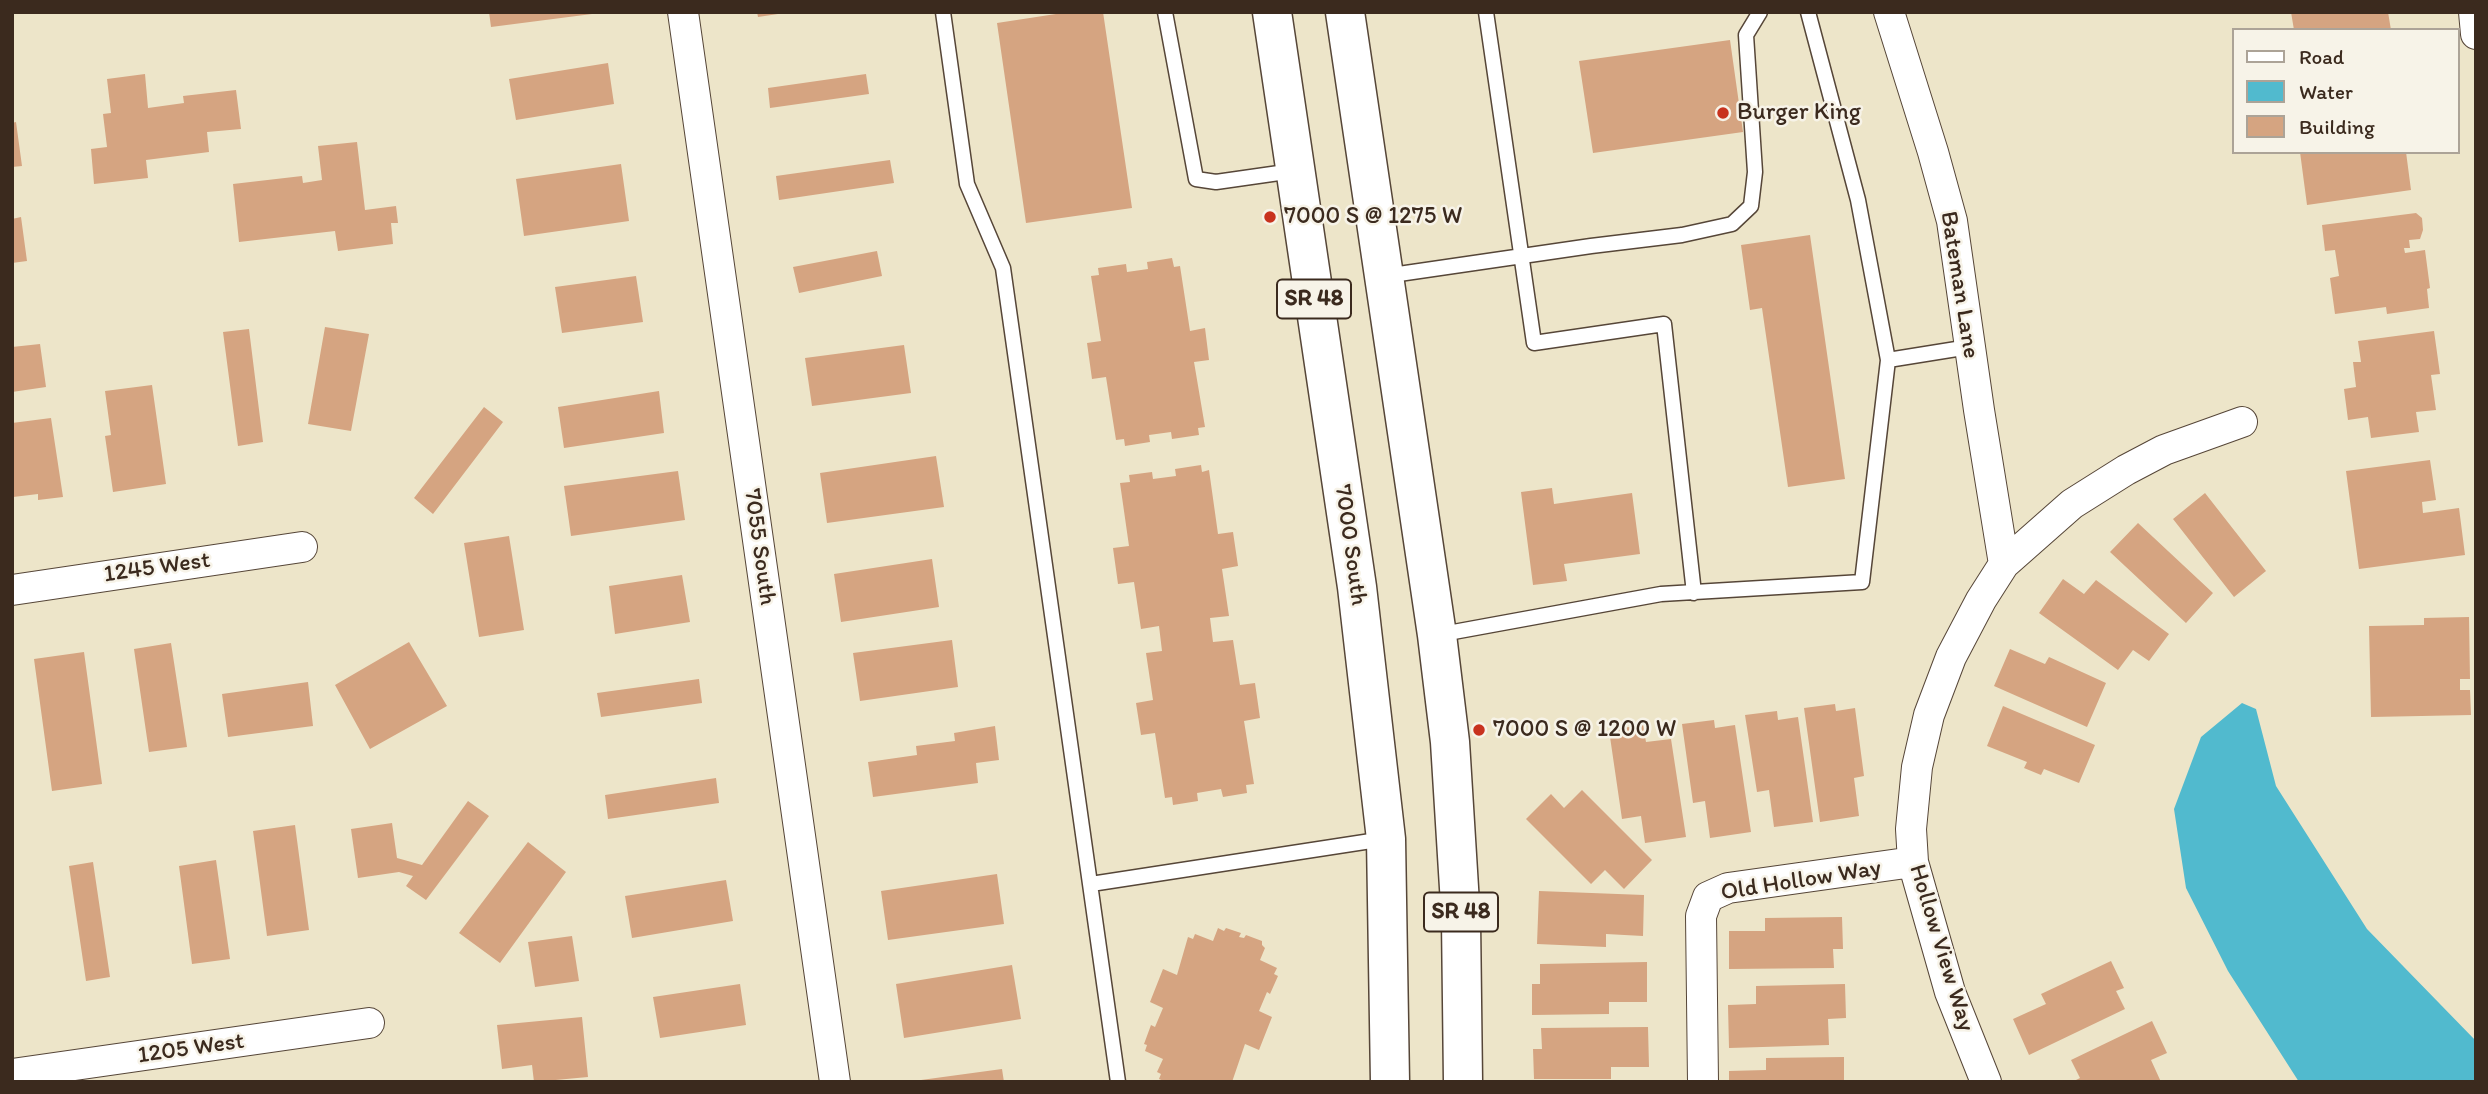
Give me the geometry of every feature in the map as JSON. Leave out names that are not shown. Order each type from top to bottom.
[{"type":"main road","name":"7000 South","points":[[1272,12],[1357,587],[1386,839],[1390,1082]]},
{"type":"main road","name":"SR 48","points":[[1345,12],[1437,635],[1450,742],[1461,920],[1462,1082]]},
{"type":"street","name":"7055 South","points":[[683,12],[835,1082]]},
{"type":"street","name":"Bateman Lane","points":[[1889,12],[1952,221],[2004,564]]},
{"type":"street","points":[[2474,12],[2476,34]]},
{"type":"street","name":"Hollow View Way","points":[[1986,1082],[1950,992],[1913,862],[1911,829],[1917,767],[1929,715],[1951,657],[1981,600],[2004,564],[2073,504],[2126,470],[2164,450],[2242,422]]},
{"type":"street","name":"1245 West","points":[[12,590],[302,547]]},
{"type":"street","name":"Old Hollow Way","points":[[1703,1082],[1701,916],[1708,897],[1728,888],[1913,862]]},
{"type":"street","name":"1205 West","points":[[12,1074],[369,1023]]},
{"type":"lane","points":[[943,12],[967,184],[1003,268],[1118,1082]]},
{"type":"lane","points":[[1165,12],[1196,179],[1216,182],[1295,171]]},
{"type":"lane","points":[[1486,12],[1534,343],[1664,324],[1694,593]]},
{"type":"lane","points":[[1384,277],[1682,235],[1732,224],[1751,206],[1755,172],[1746,35],[1760,12]]},
{"type":"lane","points":[[1437,635],[1661,594],[1862,582],[1888,360],[1858,200],[1808,12]]},
{"type":"lane","points":[[1888,360],[1969,347]]},
{"type":"lane","points":[[1091,884],[1386,839]]},
{"type":"water","points":[[2242,703],[2256,709],[2276,786],[2367,929],[2476,1041],[2476,1082],[2299,1082],[2228,971],[2186,888],[2174,809],[2201,737]]},
{"type":"building","points":[[489,12],[592,12],[592,14],[491,27]]},
{"type":"building","points":[[757,12],[778,12],[778,14],[758,17]]},
{"type":"building","points":[[1069,12],[1103,12],[1132,208],[1026,223],[997,23]]},
{"type":"building","points":[[2291,12],[2388,12],[2391,28],[2294,28]]},
{"type":"building","points":[[1730,40],[1743,132],[1593,153],[1579,61]]},
{"type":"building","points":[[608,63],[614,104],[516,120],[509,79]]},
{"type":"building","points":[[145,74],[148,108],[184,103],[183,96],[236,90],[241,129],[207,132],[209,152],[146,160],[148,178],[94,184],[91,149],[107,147],[103,114],[111,113],[107,79]]},
{"type":"building","points":[[866,74],[869,94],[770,108],[768,88]]},
{"type":"building","points":[[16,122],[22,166],[12,167],[12,123]]},
{"type":"building","points":[[357,142],[365,210],[396,206],[398,223],[391,223],[393,244],[338,251],[335,231],[239,242],[233,184],[302,176],[303,183],[322,180],[318,146]]},
{"type":"building","points":[[2300,154],[2406,154],[2411,190],[2307,205]]},
{"type":"building","points":[[890,160],[894,183],[779,200],[776,176]]},
{"type":"building","points":[[621,164],[629,221],[524,236],[516,179]]},
{"type":"building","points":[[2416,213],[2422,218],[2423,230],[2420,239],[2409,240],[2410,248],[2404,248],[2405,253],[2425,250],[2430,288],[2427,289],[2429,308],[2387,314],[2386,307],[2335,314],[2330,278],[2339,276],[2335,250],[2325,251],[2322,225]]},
{"type":"building","points":[[21,217],[27,261],[12,263],[12,219]]},
{"type":"building","points":[[1810,235],[1845,479],[1788,487],[1762,308],[1750,310],[1741,245]]},
{"type":"building","points":[[877,251],[882,276],[799,293],[793,267]]},
{"type":"building","points":[[1172,258],[1174,267],[1180,266],[1190,331],[1205,328],[1209,360],[1194,362],[1205,427],[1198,428],[1199,435],[1172,439],[1171,432],[1149,435],[1150,442],[1125,446],[1124,439],[1116,440],[1106,377],[1092,379],[1087,343],[1101,341],[1091,276],[1099,275],[1098,268],[1126,264],[1127,272],[1148,269],[1147,262]]},
{"type":"building","points":[[636,276],[643,322],[562,333],[555,287]]},
{"type":"building","points":[[325,327],[369,334],[351,431],[308,424]]},
{"type":"building","points":[[249,329],[263,442],[238,446],[223,332]]},
{"type":"building","points":[[2434,331],[2440,374],[2431,375],[2436,410],[2416,412],[2419,432],[2371,438],[2368,417],[2348,420],[2344,389],[2356,387],[2353,362],[2361,362],[2358,341]]},
{"type":"building","points":[[40,344],[46,387],[12,392],[12,347]]},
{"type":"building","points":[[904,345],[911,393],[812,406],[805,358]]},
{"type":"building","points":[[152,385],[166,484],[113,492],[105,436],[111,435],[105,391]]},
{"type":"building","points":[[659,391],[664,433],[564,448],[558,407]]},
{"type":"building","points":[[484,407],[503,422],[433,514],[414,498]]},
{"type":"building","points":[[51,418],[63,497],[38,500],[38,494],[13,497],[12,423]]},
{"type":"building","points":[[936,456],[944,507],[827,523],[820,473]]},
{"type":"building","points":[[2430,460],[2436,500],[2422,502],[2423,513],[2459,508],[2465,555],[2359,569],[2346,471]]},
{"type":"building","points":[[1201,465],[1202,472],[1209,470],[1218,534],[1233,532],[1238,566],[1222,569],[1229,616],[1210,618],[1213,642],[1233,640],[1240,685],[1255,683],[1260,718],[1244,721],[1254,784],[1246,785],[1247,793],[1223,797],[1221,789],[1197,793],[1198,801],[1173,805],[1172,797],[1165,798],[1155,733],[1141,735],[1136,703],[1153,700],[1146,653],[1162,651],[1159,626],[1141,629],[1134,582],[1118,584],[1113,548],[1129,546],[1120,483],[1130,482],[1129,475],[1152,472],[1153,479],[1176,476],[1175,469]]},
{"type":"building","points":[[678,471],[685,520],[571,536],[564,486]]},
{"type":"building","points":[[1552,488],[1554,504],[1632,493],[1640,554],[1564,564],[1567,581],[1533,585],[1521,492]]},
{"type":"building","points":[[2205,493],[2266,571],[2234,597],[2173,519]]},
{"type":"building","points":[[2138,523],[2213,593],[2186,623],[2110,552]]},
{"type":"building","points":[[509,536],[524,630],[479,637],[464,543]]},
{"type":"building","points":[[932,559],[939,607],[841,622],[834,574]]},
{"type":"building","points":[[682,575],[690,622],[615,634],[609,586]]},
{"type":"building","points":[[2063,579],[2084,594],[2096,580],[2169,634],[2149,661],[2133,650],[2118,670],[2039,613]]},
{"type":"building","points":[[2469,617],[2470,679],[2460,679],[2460,690],[2470,690],[2471,715],[2371,717],[2369,626],[2424,625],[2424,618]]},
{"type":"building","points":[[952,640],[958,687],[860,701],[853,653]]},
{"type":"building","points":[[409,642],[447,706],[370,749],[335,685]]},
{"type":"building","points":[[171,643],[187,747],[149,752],[134,649]]},
{"type":"building","points":[[2010,649],[2045,664],[2049,657],[2106,683],[2087,727],[1994,686]]},
{"type":"building","points":[[84,652],[102,784],[52,791],[34,659]]},
{"type":"building","points":[[699,679],[702,703],[601,717],[597,693]]},
{"type":"building","points":[[308,682],[313,726],[228,737],[222,694]]},
{"type":"building","points":[[1835,704],[1836,711],[1855,708],[1864,776],[1854,778],[1859,816],[1820,822],[1804,708]]},
{"type":"building","points":[[2003,706],[2095,745],[2079,783],[2044,769],[2041,775],[2024,768],[2027,762],[1987,746]]},
{"type":"building","points":[[1777,711],[1778,720],[1798,717],[1813,822],[1774,827],[1769,790],[1757,792],[1745,715]]},
{"type":"building","points":[[1714,720],[1715,728],[1735,725],[1751,832],[1710,838],[1705,801],[1693,803],[1682,724]]},
{"type":"building","points":[[1643,725],[1646,742],[1671,739],[1686,837],[1645,843],[1641,816],[1622,819],[1609,730]]},
{"type":"building","points":[[995,726],[999,760],[976,763],[978,783],[873,797],[868,762],[917,755],[916,746],[955,741],[954,733]]},
{"type":"building","points":[[716,778],[719,803],[608,819],[605,795]]},
{"type":"building","points":[[1582,790],[1652,860],[1624,889],[1605,870],[1591,884],[1526,819],[1551,794],[1564,808]]},
{"type":"building","points":[[468,801],[489,816],[426,900],[406,886],[413,876],[399,872],[358,878],[351,829],[392,823],[397,858],[422,865]]},
{"type":"building","points":[[295,825],[309,930],[267,936],[253,831]]},
{"type":"building","points":[[528,842],[566,872],[500,963],[459,933]]},
{"type":"building","points":[[216,860],[230,959],[192,964],[179,866]]},
{"type":"building","points":[[93,862],[110,977],[86,981],[69,866]]},
{"type":"building","points":[[997,874],[1004,924],[888,940],[881,891]]},
{"type":"building","points":[[726,880],[733,921],[632,938],[625,896]]},
{"type":"building","points":[[1539,891],[1644,895],[1643,936],[1606,934],[1606,947],[1537,944]]},
{"type":"building","points":[[1842,917],[1843,949],[1833,949],[1834,968],[1729,969],[1729,931],[1765,931],[1765,918]]},
{"type":"building","points":[[1218,928],[1241,933],[1239,937],[1244,938],[1246,935],[1262,941],[1265,948],[1260,960],[1277,968],[1274,974],[1278,976],[1259,1011],[1272,1017],[1259,1050],[1245,1044],[1232,1082],[1166,1082],[1159,1079],[1161,1074],[1157,1072],[1163,1059],[1145,1051],[1147,1045],[1144,1044],[1151,1025],[1155,1027],[1163,1008],[1150,1002],[1163,969],[1177,975],[1188,937],[1193,939],[1195,934],[1213,941]]},
{"type":"building","points":[[572,936],[579,981],[535,987],[528,942]]},
{"type":"building","points":[[2111,961],[2124,988],[2116,991],[2125,1009],[2029,1055],[2013,1019],[2046,1004],[2041,994]]},
{"type":"building","points":[[1647,962],[1647,1002],[1609,1002],[1609,1014],[1532,1015],[1532,984],[1540,984],[1540,964]]},
{"type":"building","points":[[1012,965],[1021,1019],[904,1038],[896,984]]},
{"type":"building","points":[[740,984],[746,1025],[660,1038],[653,997]]},
{"type":"building","points":[[1845,984],[1846,1018],[1828,1019],[1829,1045],[1729,1048],[1728,1005],[1756,1004],[1756,986]]},
{"type":"building","points":[[582,1017],[588,1077],[534,1082],[532,1065],[502,1069],[497,1025]]},
{"type":"building","points":[[2152,1021],[2167,1053],[2151,1060],[2161,1082],[2072,1082],[2080,1078],[2071,1060]]},
{"type":"building","points":[[1648,1027],[1649,1067],[1611,1067],[1611,1079],[1534,1079],[1533,1049],[1542,1049],[1541,1028]]},
{"type":"building","points":[[1844,1057],[1844,1082],[1729,1082],[1729,1071],[1766,1070],[1766,1058]]},
{"type":"building","points":[[1002,1069],[1004,1082],[921,1082],[921,1080]]},
{"type":"place","name":"Burger King","points":[[1723,113]]},
{"type":"place","name":"7000 S @ 1275 W","points":[[1270,217]]},
{"type":"place","name":"7000 S @ 1200 W","points":[[1479,730]]}]
